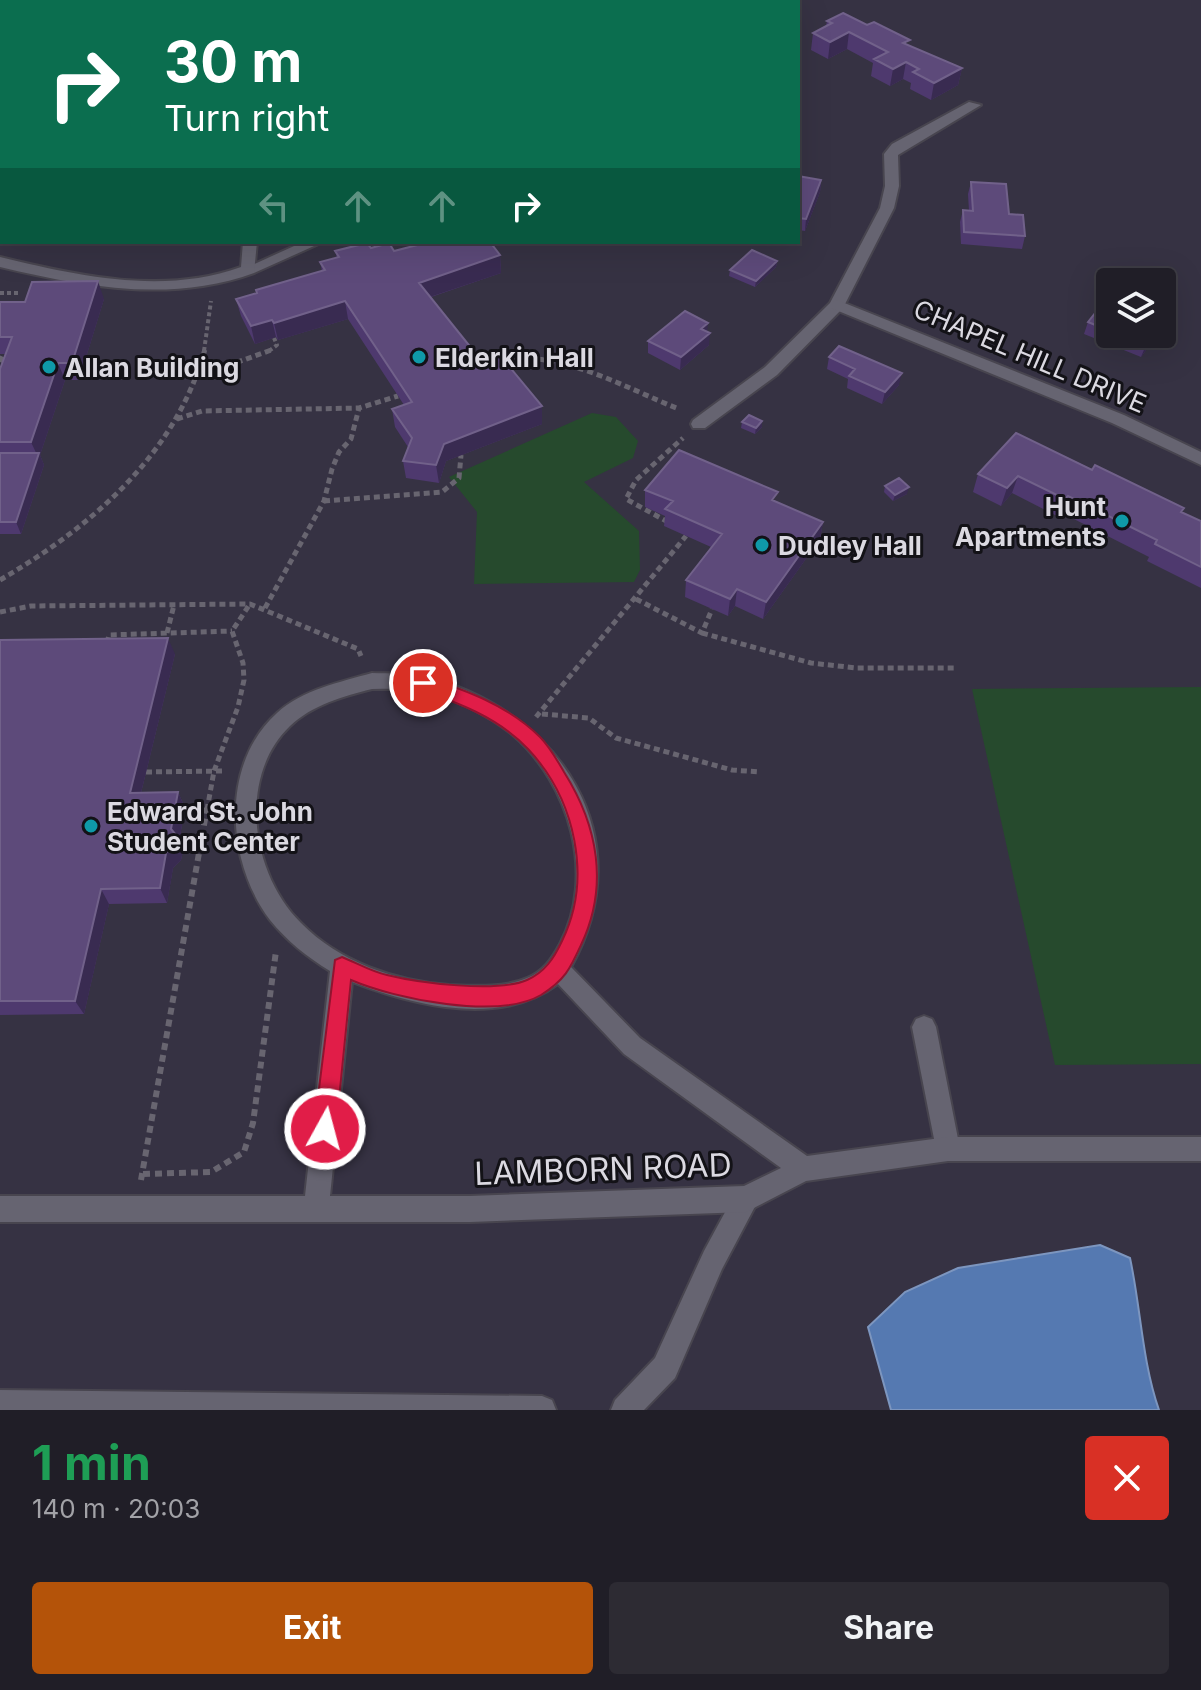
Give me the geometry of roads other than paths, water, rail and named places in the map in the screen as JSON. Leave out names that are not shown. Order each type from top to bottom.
[{"type":"street","points":[[704,421],[771,371],[837,305],[887,208],[892,186],[891,154],[897,147],[974,105]]},
{"type":"street","points":[[249,270],[250,244]]},
{"type":"street","points":[[0,262],[36,272],[175,288],[210,285],[311,244]]},
{"type":"street","name":"CHAPEL HILL DRIVE","points":[[837,305],[1118,419],[1201,459]]},
{"type":"street","points":[[372,681],[423,683],[477,703],[536,744],[567,793],[581,825],[588,860],[587,896],[580,925],[559,970],[531,989],[471,997],[383,984],[342,967],[292,930],[265,892],[249,848],[244,803],[260,749],[282,719],[328,693],[372,681]]},
{"type":"street","points":[[316,1209],[342,967]]},
{"type":"street","points":[[559,970],[632,1046],[804,1169]]},
{"type":"street","points":[[924,1027],[948,1149]]},
{"type":"street","name":"LAMBORN ROAD","points":[[0,1209],[470,1209],[746,1199],[804,1169],[948,1149],[1201,1149]]},
{"type":"street","points":[[625,1410],[665,1368],[713,1260],[746,1199]]},
{"type":"street","points":[[0,1404],[542,1410]]},
{"type":"water","points":[[1100,1245],[1130,1258],[1149,1373],[1159,1410],[891,1410],[868,1327],[905,1292],[958,1268]]},
{"type":"place","name":"Elderkin Hall","points":[[419,357]]},
{"type":"place","name":"Allan Building","points":[[49,367]]},
{"type":"place","name":"Hunt Apartments","points":[[1122,521]]},
{"type":"place","name":"Dudley Hall","points":[[762,545]]},
{"type":"place","name":"Edward St. John Student Center","points":[[91,826]]}]
